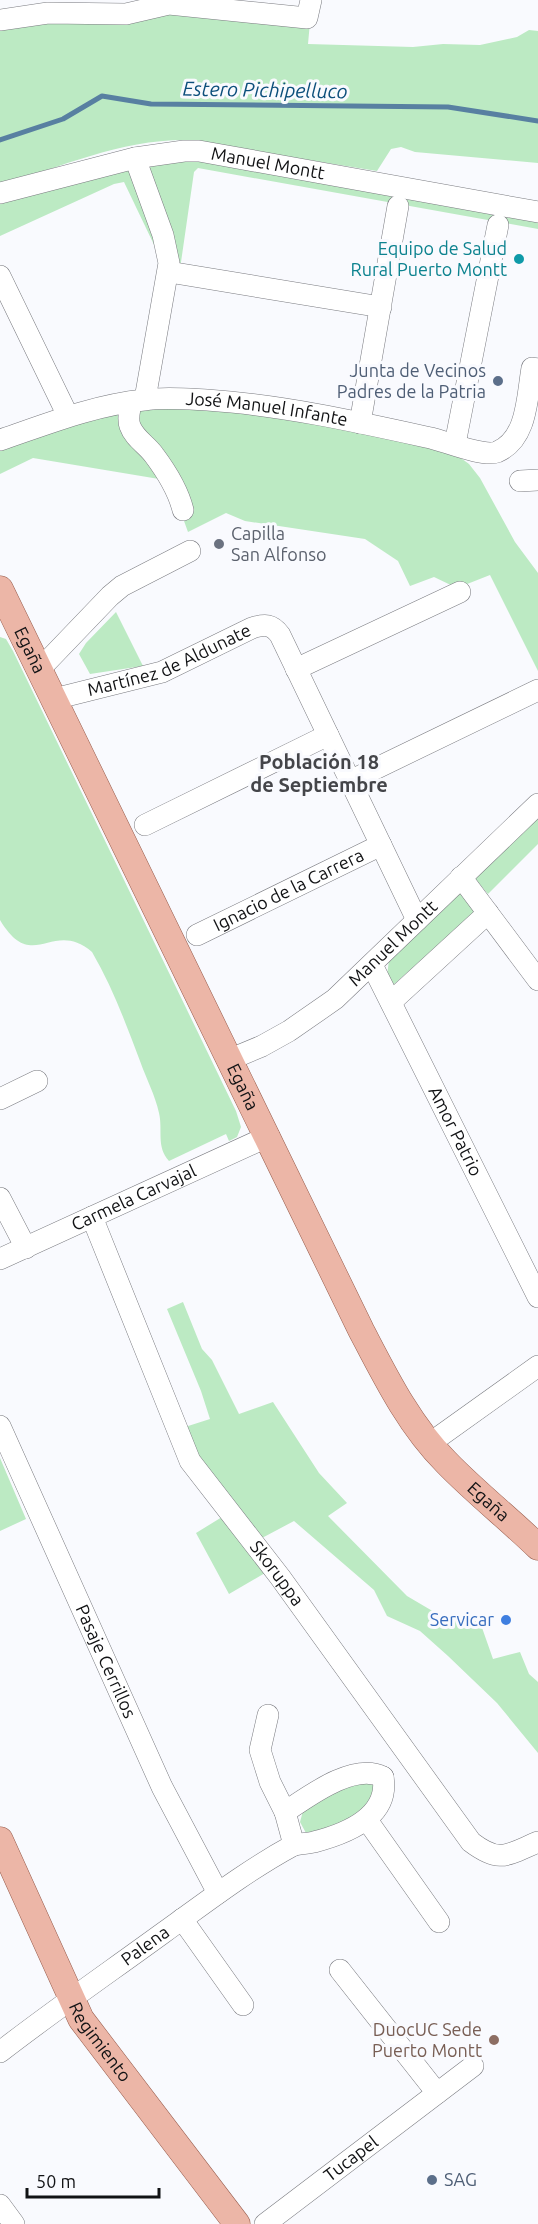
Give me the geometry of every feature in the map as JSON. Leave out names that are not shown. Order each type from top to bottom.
[{"type":"main road","name":"Egaña","points":[[0,589],[374,1354],[406,1410],[429,1444],[446,1463],[538,1547]]},
{"type":"main road","name":"Regimiento","points":[[0,1840],[84,2025],[237,2224]]},
{"type":"street","points":[[0,20],[50,7],[107,15],[126,14],[179,3],[309,9]]},
{"type":"street","name":"Manuel Montt","points":[[0,193],[135,158],[199,151],[538,212]]},
{"type":"street","points":[[135,158],[166,244],[169,272],[138,401],[129,418],[130,426],[155,456],[179,496],[183,510]]},
{"type":"street","points":[[360,423],[398,207]]},
{"type":"street","points":[[454,444],[498,225]]},
{"type":"street","points":[[169,272],[381,307]]},
{"type":"street","points":[[0,276],[68,416]]},
{"type":"street","name":"José Manuel Infante","points":[[0,440],[68,416],[138,401],[207,400],[360,423],[484,453],[496,452],[511,441],[522,426],[535,369]]},
{"type":"street","points":[[40,669],[122,586],[190,551]]},
{"type":"street","points":[[417,920],[296,669],[460,592]]},
{"type":"street","name":"Martínez de Aldunate","points":[[54,699],[162,672],[262,625],[270,626],[280,635],[296,669]]},
{"type":"street","points":[[350,781],[538,690]]},
{"type":"street","points":[[145,825],[328,735]]},
{"type":"street","name":"Manuel Montt","points":[[231,1059],[262,1046],[315,1014],[342,994],[538,804]]},
{"type":"street","name":"Ignacio de la Carrera","points":[[198,935],[381,845]]},
{"type":"street","points":[[461,877],[537,976]]},
{"type":"street","points":[[391,1002],[488,913]]},
{"type":"street","name":"Amor Patrio","points":[[372,965],[538,1297]]},
{"type":"street","points":[[0,1099],[38,1081]]},
{"type":"street","name":"Carmela Carvajal","points":[[0,1259],[268,1136]]},
{"type":"street","points":[[0,1198],[26,1248]]},
{"type":"street","name":"Skoruppa","points":[[92,1217],[190,1461],[280,1577],[471,1842],[484,1852],[496,1857],[538,1842]]},
{"type":"street","points":[[429,1444],[538,1366]]},
{"type":"street","name":"Pasaje Cerrillos","points":[[0,1426],[162,1787],[218,1893]]},
{"type":"street","points":[[268,1715],[260,1750],[270,1782],[285,1812],[294,1845]]},
{"type":"street","points":[[383,1777],[409,1756]]},
{"type":"street","points":[[285,1812],[319,1791],[362,1772],[375,1773],[383,1777]]},
{"type":"street","points":[[383,1777],[385,1786],[380,1800],[375,1812],[367,1820],[439,1922]]},
{"type":"street","name":"Palena","points":[[0,2052],[218,1893],[294,1845],[331,1837],[367,1820]]},
{"type":"street","points":[[183,1919],[243,2005]]},
{"type":"street","points":[[340,1970],[437,2093]]},
{"type":"street","name":"Tucapel","points":[[265,2224],[473,2066]]},
{"type":"street","points":[[0,2205],[14,2224]]},
{"type":"green space","points":[[170,11],[310,22],[308,44],[413,47],[443,44],[480,45],[517,37],[529,30],[538,31],[538,163],[415,152],[401,147],[391,149],[377,171],[184,140],[160,141],[90,156],[0,186],[0,23]]},
{"type":"green space","points":[[191,159],[538,220],[538,229],[198,168],[194,172],[180,269],[148,168],[150,165]]},
{"type":"green space","points":[[128,166],[135,179],[157,251],[124,182],[114,184],[0,236],[0,204]]},
{"type":"green space","points":[[174,406],[276,415],[454,453],[469,464],[480,478],[515,542],[538,573],[538,671],[490,575],[457,588],[434,577],[410,586],[398,561],[365,539],[245,521],[226,513],[188,532],[184,521],[185,510],[171,481],[33,458],[0,474],[0,446],[81,419]]},
{"type":"green space","points":[[116,612],[143,666],[90,674],[79,654],[86,643]]},
{"type":"green space","points":[[0,637],[6,639],[13,651],[236,1111],[241,1127],[237,1137],[229,1141],[226,1134],[169,1161],[161,1144],[160,1119],[153,1093],[118,1005],[92,952],[78,943],[65,940],[33,945],[23,943],[12,936],[0,920]]},
{"type":"green space","points":[[538,813],[538,844],[488,894],[476,880],[475,875]]},
{"type":"green space","points":[[461,894],[474,911],[472,915],[392,986],[387,976],[389,960],[456,895]]},
{"type":"green space","points":[[183,1302],[202,1349],[212,1360],[239,1414],[273,1402],[319,1473],[347,1503],[328,1516],[407,1596],[441,1616],[480,1622],[493,1659],[520,1652],[529,1674],[538,1682],[538,1753],[497,1703],[448,1656],[420,1631],[387,1616],[374,1590],[294,1521],[262,1538],[198,1457],[185,1427],[210,1419],[201,1391],[167,1309]]},
{"type":"green space","points":[[0,1458],[26,1519],[0,1531]]},
{"type":"green space","points":[[222,1517],[265,1573],[229,1594],[196,1533]]},
{"type":"green space","points":[[358,1780],[372,1782],[375,1788],[370,1808],[327,1831],[306,1833],[300,1822],[303,1811]]},
{"type":"waterway","name":"Estero Pichipelluco","points":[[0,140],[63,119],[102,96],[151,104],[448,107],[538,121]]},
{"type":"place","name":"Equipo de Salud Rural Puerto Montt","points":[[519,259]]},
{"type":"place","name":"Junta de Vecinos Padres de la Patria","points":[[498,381]]},
{"type":"place","name":"Capilla San Alfonso","points":[[219,544]]},
{"type":"place","name":"Servicar","points":[[506,1620]]},
{"type":"place","name":"DuocUC Sede Puerto Montt","points":[[494,2040]]},
{"type":"place","name":"SAG","points":[[432,2180]]},
{"type":"district","name":"Población 18 de Septiembre","points":[[319,774]]}]
